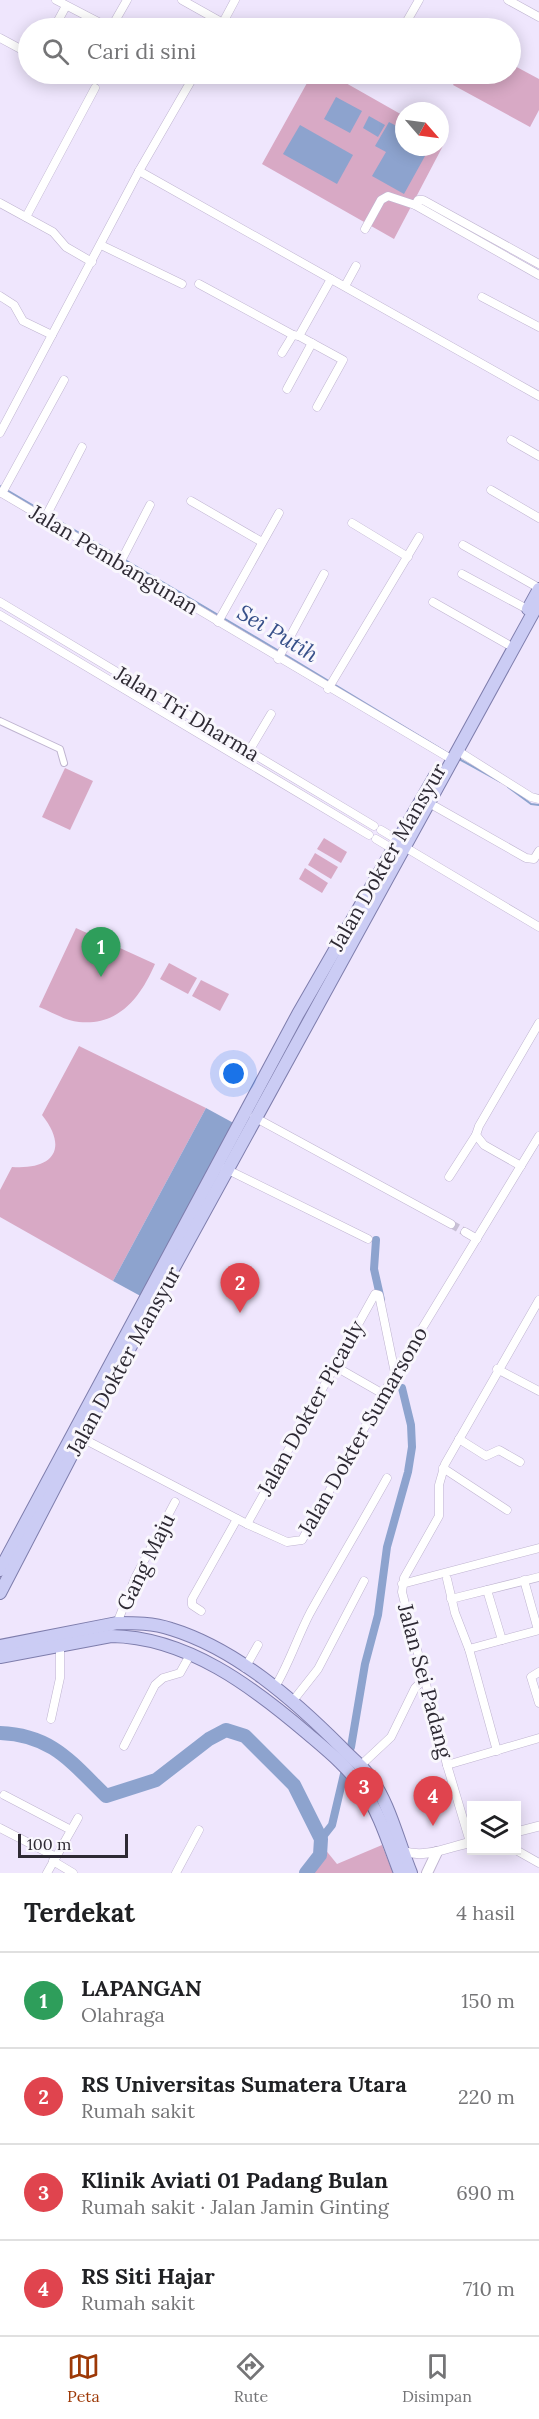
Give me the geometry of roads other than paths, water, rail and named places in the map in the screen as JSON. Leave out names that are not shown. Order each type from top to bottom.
[{"type":"main road","name":"Jalan Dokter Mansyur","points":[[397,844],[429,803],[507,644],[539,589]]},
{"type":"main road","name":"Jalan Dokter Mansyur","points":[[0,1569],[77,1435],[397,844],[452,754],[539,602]]},
{"type":"main road","name":"Jalan Dokter Mansyur","points":[[0,1593],[77,1435]]},
{"type":"main road","points":[[1,1648],[117,1623],[154,1624],[192,1637],[275,1687],[368,1773],[411,1873]]},
{"type":"main road","points":[[1,1648],[60,1647],[111,1636],[127,1636],[150,1639],[228,1673],[284,1713],[344,1767],[363,1790],[375,1811],[400,1873]]},
{"type":"main road","points":[[284,1713],[292,1702]]},
{"type":"main road","points":[[426,1873],[437,1852]]},
{"type":"street","points":[[56,0],[90,18]]},
{"type":"street","points":[[116,18],[127,0]]},
{"type":"street","points":[[182,0],[210,18]]},
{"type":"street","points":[[226,18],[235,0]]},
{"type":"street","points":[[409,18],[419,0]]},
{"type":"street","points":[[508,0],[539,17]]},
{"type":"street","points":[[59,18],[66,6]]},
{"type":"street","points":[[0,38],[18,48]]},
{"type":"street","points":[[0,433],[139,171],[188,84]]},
{"type":"street","points":[[26,217],[95,88]]},
{"type":"street","points":[[139,171],[539,396]]},
{"type":"street","points":[[365,228],[384,198],[388,196],[415,205],[539,275]]},
{"type":"street","points":[[415,205],[418,200],[423,200],[537,263],[530,270]]},
{"type":"street","points":[[0,203],[53,232],[66,247],[92,262]]},
{"type":"street","points":[[470,236],[474,228]]},
{"type":"street","points":[[101,245],[182,284]]},
{"type":"street","points":[[345,286],[356,266]]},
{"type":"street","points":[[282,353],[296,336],[331,279]]},
{"type":"street","points":[[199,284],[343,361],[317,407]]},
{"type":"street","points":[[0,296],[14,305],[23,321],[52,335]]},
{"type":"street","points":[[482,297],[539,327]]},
{"type":"street","points":[[287,388],[312,343]]},
{"type":"street","points":[[2,491],[64,380]]},
{"type":"street","points":[[511,440],[539,456]]},
{"type":"street","points":[[46,516],[82,447]]},
{"type":"street","points":[[491,490],[539,518]]},
{"type":"street","name":"Jalan Pembangunan","points":[[2,491],[452,754],[531,797],[539,799]]},
{"type":"street","points":[[191,501],[262,542]]},
{"type":"street","points":[[121,560],[150,505]]},
{"type":"street","points":[[220,618],[279,513]]},
{"type":"street","points":[[352,523],[408,558]]},
{"type":"street","points":[[331,684],[419,537]]},
{"type":"street","points":[[463,545],[539,589]]},
{"type":"street","points":[[280,654],[324,574]]},
{"type":"street","points":[[462,574],[527,609]]},
{"type":"street","name":"Jalan Tri Dharma","points":[[0,602],[378,828],[397,844]]},
{"type":"street","points":[[433,602],[507,644]]},
{"type":"street","name":"Jalan Tri Dharma","points":[[0,615],[373,837],[397,844]]},
{"type":"street","points":[[243,761],[271,714]]},
{"type":"street","points":[[0,721],[60,749],[64,763]]},
{"type":"street","points":[[283,785],[288,776]]},
{"type":"street","points":[[429,803],[526,858],[534,859],[539,851]]},
{"type":"street","points":[[397,844],[539,927]]},
{"type":"street","points":[[448,1177],[476,1135],[478,1126],[539,1023]]},
{"type":"street","points":[[251,1115],[451,1224]]},
{"type":"street","points":[[476,1135],[484,1145],[521,1166]]},
{"type":"street","name":"Jalan Dokter Sumarsono","points":[[77,1435],[237,1519],[287,1542],[306,1537],[395,1373],[539,1136]]},
{"type":"street","points":[[223,1167],[368,1239]]},
{"type":"street","points":[[465,1232],[477,1239]]},
{"type":"street","name":"Jalan Dokter Picauly","points":[[247,1524],[376,1293],[395,1373]]},
{"type":"street","name":"Jalan Sei Padang","points":[[467,1829],[447,1765],[403,1601],[402,1584],[439,1516],[439,1485],[443,1468],[497,1369],[539,1300]]},
{"type":"street","points":[[336,1367],[385,1395]]},
{"type":"street","points":[[497,1369],[539,1391]]},
{"type":"street","points":[[459,1439],[488,1456],[500,1450],[520,1462]]},
{"type":"street","points":[[443,1468],[507,1510]]},
{"type":"street","points":[[275,1687],[289,1664],[291,1653],[309,1615],[387,1478]]},
{"type":"street","name":"Gang Maju","points":[[117,1623],[136,1576],[175,1502]]},
{"type":"street","points":[[201,1611],[192,1605],[192,1599],[237,1519]]},
{"type":"street","points":[[402,1584],[539,1548]]},
{"type":"street","points":[[451,1599],[539,1577]]},
{"type":"street","points":[[447,1579],[497,1751]]},
{"type":"street","points":[[469,1649],[538,1630],[524,1580]]},
{"type":"street","points":[[292,1702],[318,1669],[364,1581]]},
{"type":"street","points":[[487,1590],[502,1640]]},
{"type":"street","points":[[245,1668],[258,1645]]},
{"type":"street","points":[[51,1719],[60,1678],[60,1647]]},
{"type":"street","points":[[124,1746],[155,1685],[163,1678],[180,1673],[190,1655]]},
{"type":"street","points":[[539,1672],[531,1677],[539,1703]]},
{"type":"street","points":[[360,1766],[391,1737],[415,1688],[424,1679]]},
{"type":"street","points":[[447,1765],[539,1738]]},
{"type":"street","points":[[4,1795],[71,1830]]},
{"type":"street","points":[[47,1873],[78,1818]]},
{"type":"street","points":[[521,1831],[539,1826]]},
{"type":"street","points":[[0,1828],[54,1859],[73,1873]]},
{"type":"street","points":[[176,1873],[199,1830]]},
{"type":"street","points":[[402,1851],[415,1854],[437,1852],[467,1843]]},
{"type":"street","points":[[521,1853],[539,1863]]},
{"type":"water","points":[[336,97],[362,111],[350,133],[324,119]]},
{"type":"water","points":[[369,116],[385,125],[378,137],[363,128]]},
{"type":"water","points":[[389,122],[395,125],[395,156],[425,156],[404,194],[372,176],[386,152],[375,146]]},
{"type":"water","points":[[300,125],[353,155],[337,184],[283,154]]},
{"type":"water","points":[[206,1108],[239,1126],[146,1299],[113,1281]]},
{"type":"waterway","name":"Sei Putih","points":[[0,486],[44,512]]},
{"type":"waterway","name":"Sei Putih","points":[[49,515],[279,651]]},
{"type":"waterway","name":"Sei Putih","points":[[284,654],[451,755]]},
{"type":"waterway","name":"Sei Putih","points":[[459,759],[501,782]]},
{"type":"waterway","name":"Sei Putih","points":[[508,787],[531,804],[539,805]]},
{"type":"waterway","points":[[376,1240],[374,1269],[381,1300]]},
{"type":"waterway","points":[[351,1747],[365,1664],[378,1615],[387,1547],[408,1472],[412,1447],[411,1425],[402,1388]]},
{"type":"waterway","points":[[0,1733],[34,1739],[59,1752],[106,1796],[156,1780],[209,1739],[226,1730],[245,1736],[294,1785],[321,1839],[320,1855],[306,1873]]},
{"type":"waterway","points":[[321,1839],[332,1825],[344,1774]]},
{"type":"tunnel","points":[[451,1224],[465,1232]]},
{"type":"place","name":"LAPANGAN","points":[[101,977]]},
{"type":"place","name":"RS Universitas Sumatera Utara","points":[[240,1313]]},
{"type":"place","name":"Klinik Aviati 01 Padang Bulan","points":[[364,1817]]},
{"type":"place","name":"RS Siti Hajar","points":[[433,1826]]}]
